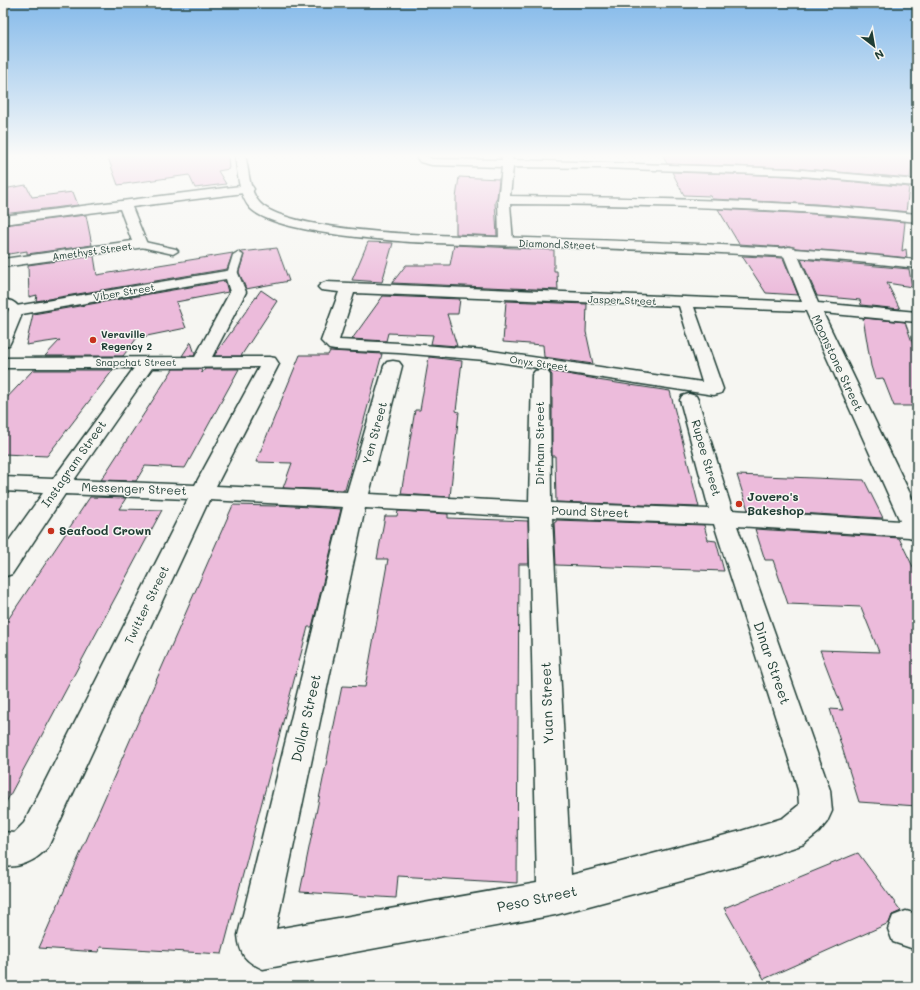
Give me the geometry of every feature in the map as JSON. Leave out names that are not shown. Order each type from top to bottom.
[{"type":"street","points":[[3,220],[158,201]]},
{"type":"street","name":"Diamond Street","points":[[252,201],[257,207],[271,215],[334,231],[372,235],[506,242],[789,251],[863,257],[917,264]]},
{"type":"street","points":[[504,201],[506,242]]},
{"type":"street","points":[[557,201],[771,206],[840,210],[917,218]]},
{"type":"street","name":"Amethyst Street","points":[[3,263],[140,244],[125,206]]},
{"type":"street","name":"Moonstone Street","points":[[789,251],[812,307],[857,406],[890,472],[916,531]]},
{"type":"street","points":[[202,362],[238,292],[232,274]]},
{"type":"street","name":"Viber Street","points":[[3,341],[12,307],[232,274]]},
{"type":"street","name":"Jasper Street","points":[[326,287],[812,307],[917,317]]},
{"type":"street","name":"Onyx Street","points":[[348,288],[329,341],[335,345],[399,348],[485,356],[714,389],[685,302]]},
{"type":"street","name":"Instagram Street","points":[[3,568],[58,487],[147,362]]},
{"type":"street","name":"Snapchat Street","points":[[3,363],[269,362]]},
{"type":"street","name":"Twitter Street","points":[[13,849],[36,835],[202,492],[270,365],[269,362]]},
{"type":"street","name":"Yen Street","points":[[356,500],[393,366]]},
{"type":"street","name":"Dirham Street","points":[[540,510],[541,375]]},
{"type":"street","name":"Rupee Street","points":[[689,400],[723,517]]},
{"type":"street","name":"Messenger Street","points":[[3,484],[265,496]]},
{"type":"street","name":"Pound Street","points":[[265,496],[540,510],[723,517],[916,531]]},
{"type":"street","name":"Dollar Street","points":[[256,935],[356,500]]},
{"type":"street","name":"Yuan Street","points":[[540,510],[555,897]]},
{"type":"street","name":"Dinar Street","points":[[723,517],[809,772],[814,790],[816,811]]},
{"type":"street","name":"Peso Street","points":[[256,935],[257,944],[263,950],[555,897],[779,837],[792,832],[807,821],[816,811]]},
{"type":"lane","points":[[140,244],[173,251]]},
{"type":"lane","points":[[232,274],[238,255]]},
{"type":"building","points":[[3,201],[77,201],[78,205],[3,214]]},
{"type":"building","points":[[456,201],[495,201],[497,236],[456,234]]},
{"type":"building","points":[[758,201],[907,201],[906,212],[816,204]]},
{"type":"building","points":[[718,209],[815,214],[905,222],[902,251],[906,249],[907,258],[796,248],[789,246],[783,247],[739,244]]},
{"type":"building","points":[[86,215],[92,245],[27,254],[27,251],[3,255],[3,225]]},
{"type":"building","points":[[368,242],[393,243],[382,282],[352,280]]},
{"type":"building","points":[[454,245],[554,250],[554,271],[557,271],[558,290],[392,283],[406,265],[450,265]]},
{"type":"building","points":[[277,248],[289,281],[246,289],[239,272],[244,255],[241,252]]},
{"type":"building","points":[[233,253],[227,269],[36,301],[37,295],[29,297],[28,265],[94,256],[97,275]]},
{"type":"building","points":[[742,256],[783,258],[798,295],[766,293]]},
{"type":"building","points":[[801,259],[909,269],[912,287],[887,283],[900,309],[861,305],[860,300],[817,296]]},
{"type":"building","points":[[225,281],[228,292],[176,302],[186,328],[137,338],[123,356],[45,356],[60,340],[26,345],[33,314]]},
{"type":"building","points":[[261,290],[277,301],[241,356],[214,356]]},
{"type":"building","points":[[383,296],[460,299],[458,314],[447,314],[457,346],[431,344],[433,335],[388,333],[386,341],[352,339]]},
{"type":"building","points":[[506,301],[587,304],[586,332],[593,364],[544,357],[543,345],[503,342]]},
{"type":"building","points":[[863,318],[905,322],[917,356],[917,406],[894,406],[883,378],[875,379],[871,366]]},
{"type":"building","points":[[191,342],[195,354],[194,356],[182,356]]},
{"type":"building","points":[[330,351],[382,354],[345,490],[283,488],[292,463],[256,462],[300,355],[328,355]]},
{"type":"building","points":[[429,357],[462,361],[456,411],[459,412],[450,497],[401,494],[415,410],[420,410]]},
{"type":"building","points":[[173,369],[201,369],[202,373],[205,369],[239,369],[185,468],[145,466],[136,481],[101,480]]},
{"type":"building","points":[[33,370],[113,370],[47,456],[3,454],[3,402]]},
{"type":"building","points":[[549,371],[670,391],[699,507],[556,502],[555,456],[552,456],[552,375]]},
{"type":"building","points":[[737,475],[864,480],[883,518],[748,510]]},
{"type":"building","points":[[90,497],[126,498],[119,509],[162,510],[3,808],[3,627]]},
{"type":"building","points":[[233,505],[277,505],[341,509],[312,627],[308,627],[222,954],[100,947],[99,952],[39,948]]},
{"type":"building","points":[[398,511],[448,514],[448,518],[528,521],[529,564],[519,564],[517,883],[398,876],[396,898],[300,892],[342,686],[365,687],[388,559],[377,559],[385,516],[397,516]]},
{"type":"building","points":[[556,520],[704,525],[708,540],[716,541],[724,571],[556,565],[554,522],[556,522]]},
{"type":"building","points":[[755,529],[899,538],[917,575],[917,806],[859,802],[830,709],[843,710],[820,650],[879,652],[861,607],[788,604],[773,560],[765,560]]},
{"type":"building","points":[[858,853],[901,911],[892,915],[889,923],[764,979],[724,908]]},
{"type":"place","name":"Veraville Regency 2","points":[[93,340]]},
{"type":"place","name":"Jovero's Bakeshop","points":[[739,504]]},
{"type":"place","name":"Seafood Crown","points":[[51,531]]}]
